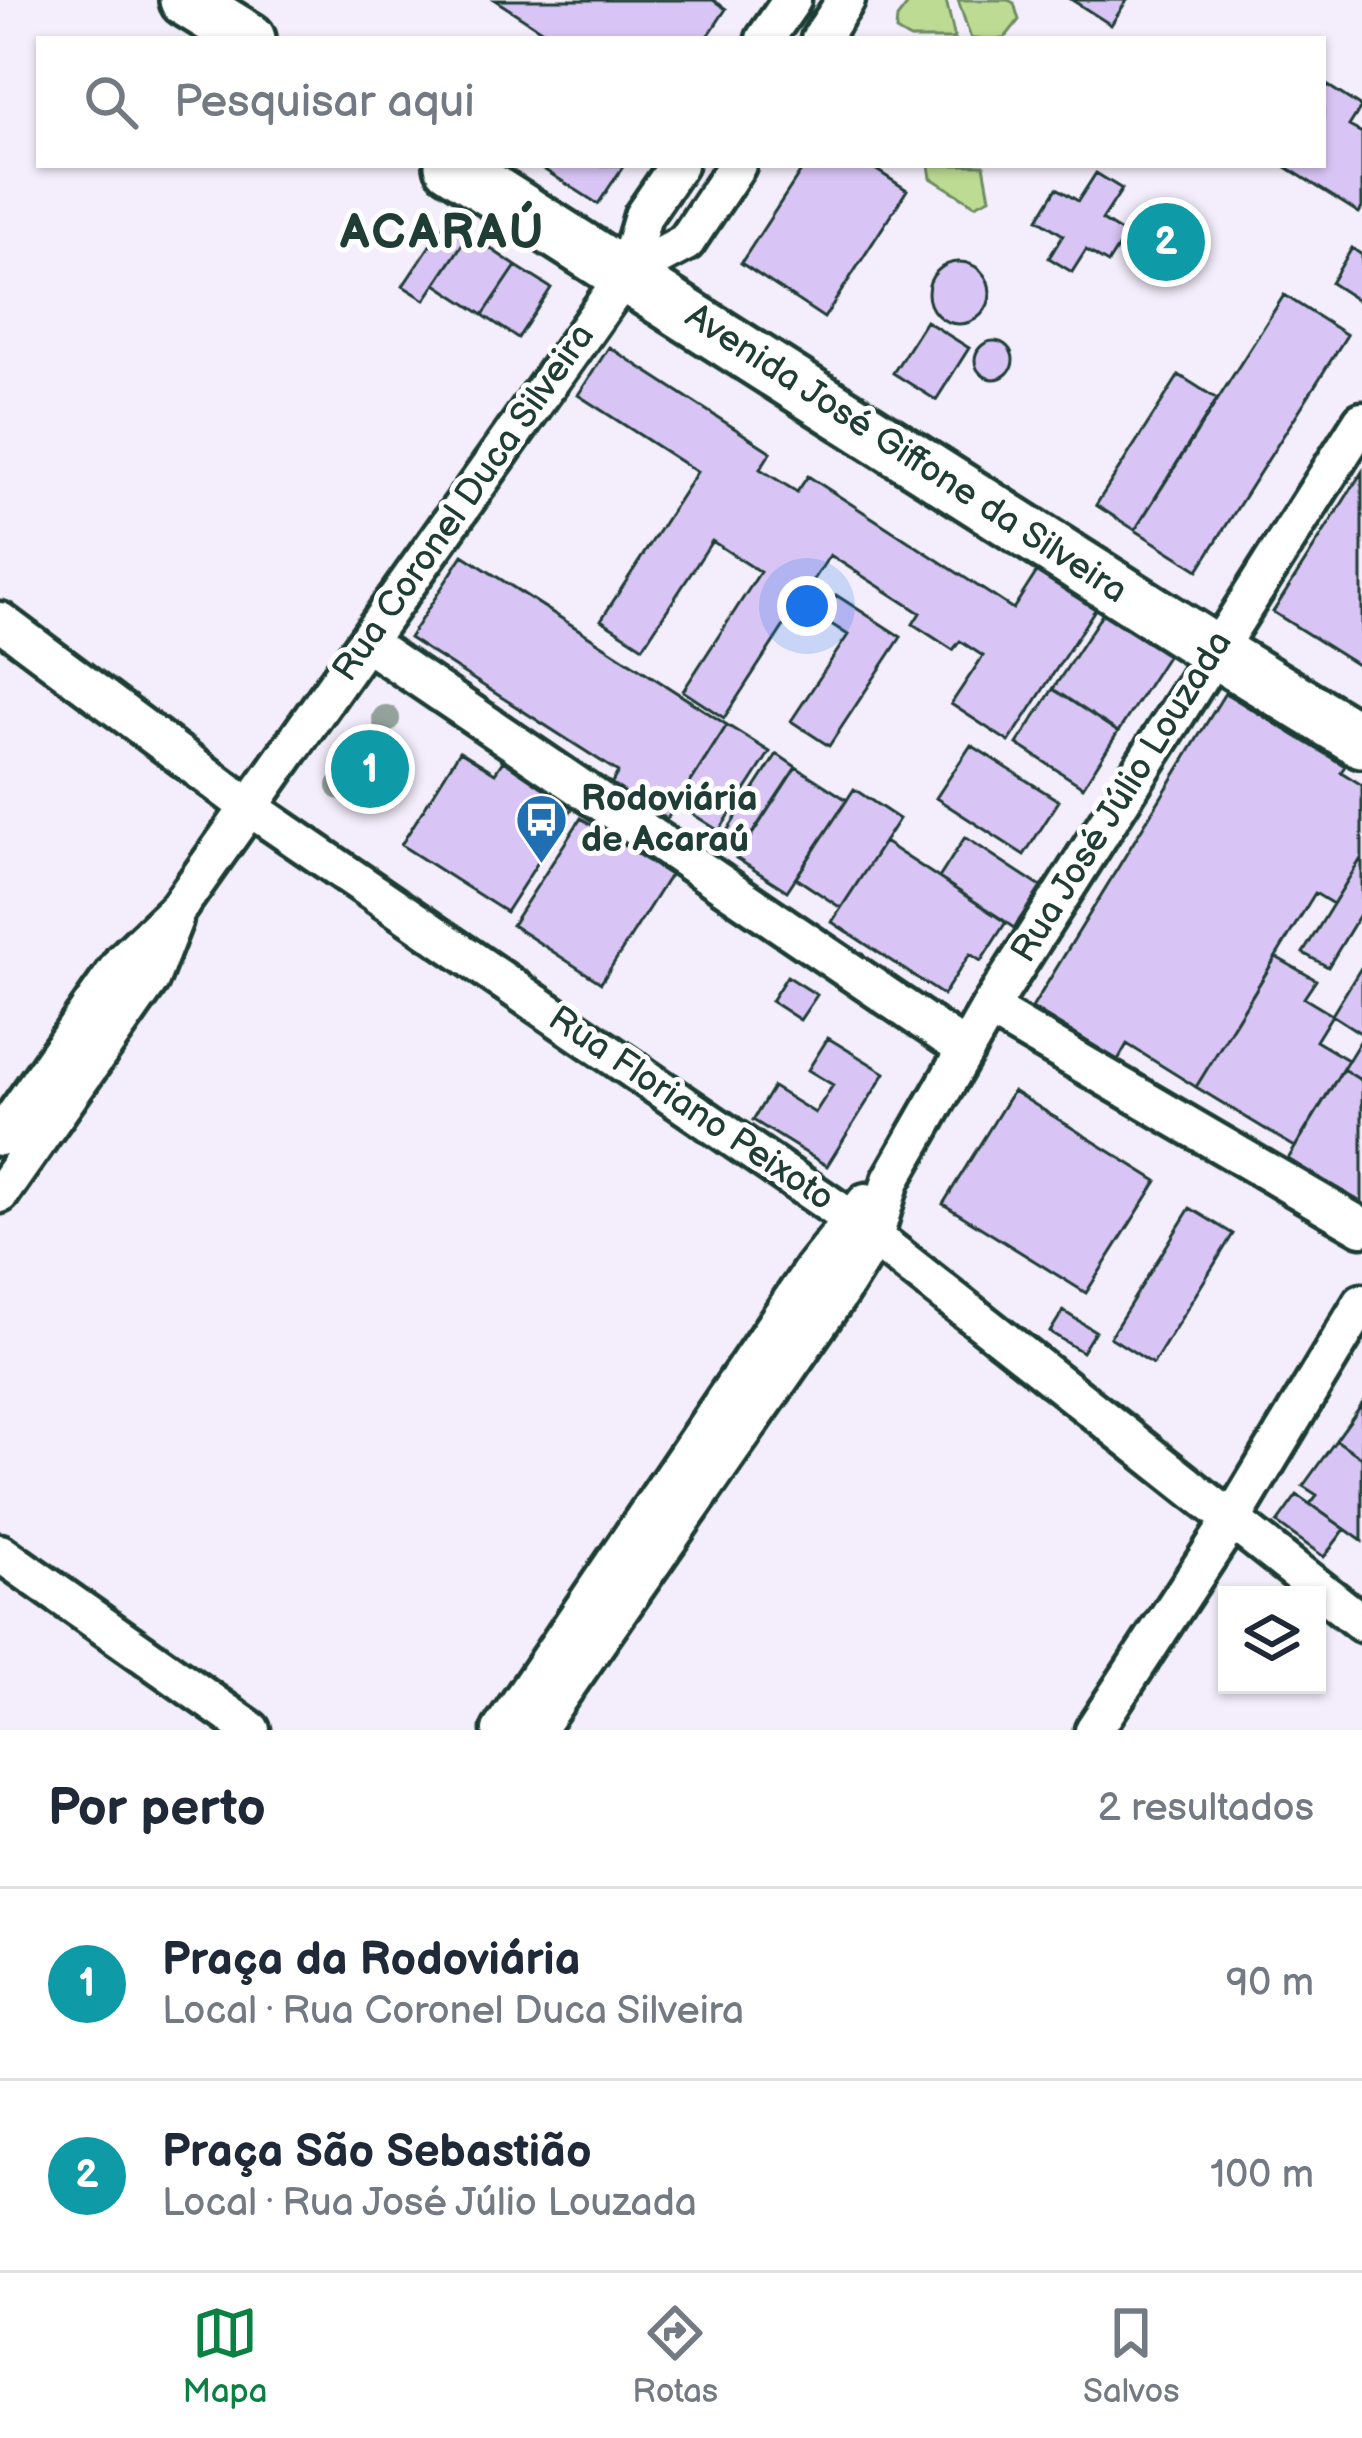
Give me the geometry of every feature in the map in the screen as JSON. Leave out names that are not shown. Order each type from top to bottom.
[{"type":"main road","points":[[186,0],[244,36]]},
{"type":"main road","name":"Avenida José Giffone da Silveira","points":[[456,168],[1362,741]]},
{"type":"street","points":[[767,36],[792,0]]},
{"type":"street","points":[[822,36],[846,0]]},
{"type":"street","name":"Rua Coronel Duca Silveira","points":[[0,1137],[123,961],[178,908],[626,274],[643,216],[676,168]]},
{"type":"street","name":"Rua Coronel Duca Silveira","points":[[626,274],[686,242],[735,168]]},
{"type":"street","name":"Rua José Júlio Louzada","points":[[536,1730],[839,1294],[862,1228],[989,1009],[1362,421]]},
{"type":"street","name":"Rua Floriano Peixoto","points":[[0,621],[249,807],[862,1228],[1362,1622]]},
{"type":"street","points":[[366,642],[966,1050]]},
{"type":"street","name":"Rua Coronel Duca Silveira","points":[[5,1176],[150,980],[178,908]]},
{"type":"street","points":[[989,1009],[1362,1227]]},
{"type":"street","name":"Rua José Júlio Louzada","points":[[501,1730],[812,1270],[862,1228]]},
{"type":"street","points":[[1094,1730],[1233,1518],[1362,1303]]},
{"type":"street","points":[[0,1553],[251,1730]]},
{"type":"green space","points":[[911,0],[946,0],[954,36],[905,36],[896,31],[897,18]]},
{"type":"green space","points":[[958,0],[1014,3],[1019,20],[1006,36],[970,36]]},
{"type":"green space","points":[[929,168],[985,168],[990,198],[975,205],[931,178]]},
{"type":"building","points":[[495,0],[713,0],[726,9],[708,36],[550,36]]},
{"type":"building","points":[[1072,0],[1127,0],[1111,25]]},
{"type":"building","points":[[1326,86],[1361,107],[1349,126],[1362,133],[1359,213],[1288,168],[1326,168]]},
{"type":"building","points":[[542,168],[622,168],[598,204]]},
{"type":"building","points":[[803,168],[874,168],[907,190],[824,318],[741,263]]},
{"type":"building","points":[[1096,173],[1122,189],[1102,220],[1126,235],[1108,263],[1086,250],[1072,272],[1049,258],[1063,235],[1038,219],[1057,188],[1078,201]]},
{"type":"building","points":[[447,220],[469,234],[425,300],[403,286]]},
{"type":"building","points":[[469,234],[516,266],[483,315],[436,284]]},
{"type":"building","points":[[1352,248],[1362,255],[1362,303],[1331,283]]},
{"type":"building","points":[[959,262],[981,271],[990,293],[981,315],[959,324],[937,315],[928,293],[937,271]]},
{"type":"building","points":[[516,266],[551,288],[518,338],[483,315]]},
{"type":"building","points":[[1284,295],[1347,335],[1198,570],[1135,530]]},
{"type":"building","points":[[926,321],[969,348],[936,400],[893,373]]},
{"type":"building","points":[[994,341],[1008,346],[1013,360],[1008,374],[994,379],[980,374],[975,360],[980,346]]},
{"type":"building","points":[[609,347],[771,452],[760,469],[797,492],[808,476],[1013,609],[1038,570],[1096,608],[1009,742],[951,704],[983,656],[960,641],[953,650],[913,624],[920,613],[830,555],[724,718],[683,691],[760,572],[712,541],[643,647],[601,620],[697,472],[578,395]]},
{"type":"building","points":[[1179,375],[1217,399],[1135,530],[1096,505]]},
{"type":"building","points":[[1362,472],[1362,668],[1273,612]]},
{"type":"building","points":[[463,555],[727,725],[667,819],[611,784],[618,772],[409,638]]},
{"type":"building","points":[[836,595],[901,637],[829,746],[791,721],[848,635],[822,618]]},
{"type":"building","points":[[1103,613],[1168,655],[1118,732],[1053,689]]},
{"type":"building","points":[[1053,689],[1118,732],[1083,787],[1017,744]]},
{"type":"building","points":[[1225,693],[1345,766],[1341,772],[1362,785],[1362,857],[1333,904],[1315,893],[1196,1087],[1127,1044],[1118,1060],[1032,1008]]},
{"type":"building","points":[[727,725],[770,752],[719,831],[677,804]]},
{"type":"building","points":[[971,745],[1059,801],[1024,855],[936,798]]},
{"type":"building","points":[[460,751],[495,773],[503,761],[574,806],[506,912],[401,845]]},
{"type":"building","points":[[777,754],[796,767],[744,847],[725,834]]},
{"type":"building","points":[[796,767],[847,800],[787,891],[736,858]]},
{"type":"building","points":[[854,789],[899,819],[841,908],[796,878]]},
{"type":"building","points":[[581,818],[670,875],[601,983],[512,925]]},
{"type":"building","points":[[965,837],[1041,887],[1014,928],[939,878]]},
{"type":"building","points":[[884,842],[1006,922],[981,961],[970,954],[943,995],[832,922]]},
{"type":"building","points":[[1362,857],[1362,911],[1328,967],[1303,953]]},
{"type":"building","points":[[1276,957],[1316,980],[1304,998],[1332,1015],[1316,1041],[1348,1060],[1295,1147],[1196,1087]]},
{"type":"building","points":[[1362,966],[1362,1034],[1332,1015]]},
{"type":"building","points":[[787,976],[817,995],[800,1020],[771,1001]]},
{"type":"building","points":[[828,1038],[885,1073],[827,1166],[753,1120],[773,1087],[815,1113],[833,1085],[808,1070]]},
{"type":"building","points":[[1362,1038],[1362,1081],[1343,1069]]},
{"type":"building","points":[[1343,1069],[1362,1081],[1362,1205],[1288,1159]]},
{"type":"building","points":[[1013,1091],[1157,1181],[1086,1293],[943,1204]]},
{"type":"building","points":[[1190,1208],[1233,1234],[1153,1364],[1110,1337]]},
{"type":"building","points":[[1063,1311],[1095,1331],[1082,1352],[1050,1332]]},
{"type":"building","points":[[1362,1404],[1362,1458],[1336,1440]]},
{"type":"building","points":[[1336,1440],[1362,1458],[1362,1541],[1310,1504],[1317,1495],[1303,1486]]},
{"type":"building","points":[[1297,1495],[1345,1529],[1324,1557],[1277,1523]]},
{"type":"place","name":"Praça São Sebastião","points":[[1166,242]]},
{"type":"place","name":"Praça da Rodoviária","points":[[370,769]]},
{"type":"place","name":"Rodoviária de Acaraú","points":[[542,866]]},
{"type":"district","name":"ACARAÚ","points":[[443,233]]}]
